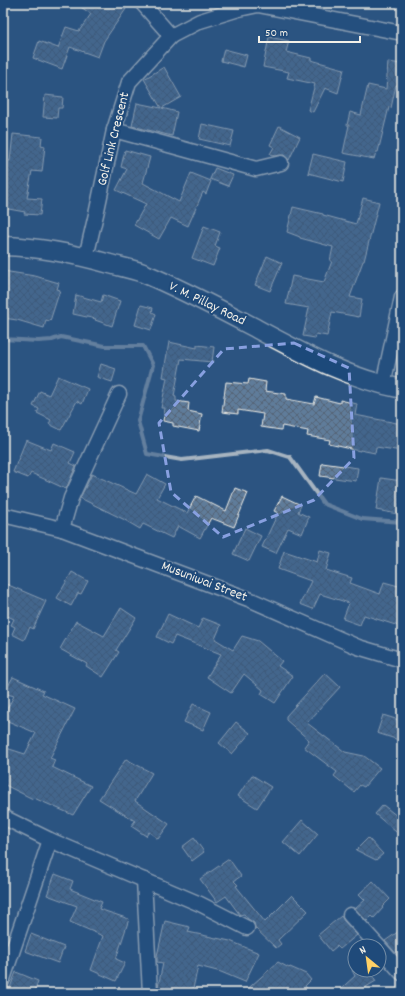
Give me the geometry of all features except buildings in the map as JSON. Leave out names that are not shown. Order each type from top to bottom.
[{"type":"main road","name":"V. M. Pillay Road","points":[[3,246],[31,247],[86,257],[141,272],[187,293],[337,370],[383,385],[402,389]]},
{"type":"street","points":[[142,3],[171,36]]},
{"type":"street","name":"Golf Link Crescent","points":[[86,257],[114,130],[129,82],[171,36],[200,21],[258,4],[402,33]]},
{"type":"street","points":[[114,130],[256,169],[281,163]]},
{"type":"street","points":[[383,385],[402,297]]},
{"type":"street","points":[[62,529],[72,498],[119,394]]},
{"type":"street","name":"Musuniwai Street","points":[[3,516],[62,529],[251,600],[358,647],[402,660]]},
{"type":"street","points":[[3,817],[50,840],[200,904],[247,928]]},
{"type":"street","points":[[3,979],[50,840]]},
{"type":"street","points":[[144,880],[150,993]]},
{"type":"street","points":[[350,915],[370,938]]},
{"type":"street","points":[[387,957],[402,973]]},
{"type":"highlighted area","points":[[294,343],[349,368],[354,458],[314,500],[223,537],[171,492],[159,423],[224,349]]},
{"type":"waterway","points":[[3,339],[38,341],[52,340],[61,337],[105,346],[143,346],[153,365],[138,421],[147,454],[182,460],[268,450],[290,457],[324,504],[362,519],[402,522]]}]
